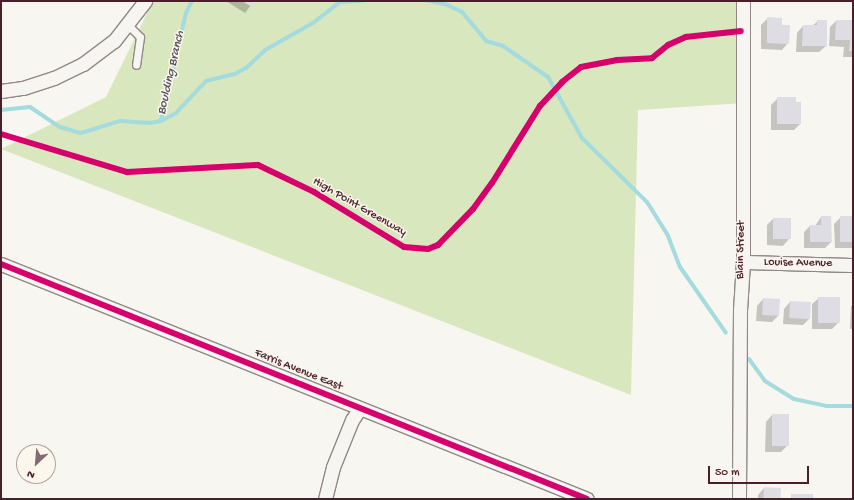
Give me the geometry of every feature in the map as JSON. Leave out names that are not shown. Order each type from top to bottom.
[{"type":"street","points":[[1,91],[54,78],[83,64],[114,41],[128,25],[145,1]]},
{"type":"street","name":"Blain Street","points":[[739,499],[740,310],[743,262],[742,1]]},
{"type":"street","name":"Louise Avenue","points":[[743,262],[853,265]]},
{"type":"street","name":"Farris Avenue East","points":[[1,264],[587,499]]},
{"type":"street","points":[[325,499],[332,467],[352,420],[360,408]]},
{"type":"lane","points":[[128,25],[140,37],[136,65]]},
{"type":"green space","points":[[153,1],[743,1],[744,103],[638,110],[631,395],[1,149],[106,97]]},
{"type":"building","points":[[242,1],[256,1],[252,7]]},
{"type":"building","points":[[767,17],[782,18],[782,25],[790,25],[789,44],[767,43]]},
{"type":"building","points":[[817,20],[827,20],[827,46],[802,46],[803,25],[817,25]]},
{"type":"building","points":[[836,20],[853,20],[853,51],[849,51],[850,40],[835,40]]},
{"type":"building","points":[[777,97],[796,97],[796,102],[801,102],[801,124],[777,124]]},
{"type":"building","points":[[821,216],[831,216],[832,242],[810,242],[810,225],[821,225]]},
{"type":"building","points":[[840,216],[853,216],[853,242],[840,242]]},
{"type":"building","points":[[773,218],[791,218],[791,239],[773,239]]},
{"type":"building","points":[[818,297],[840,297],[840,323],[818,323]]},
{"type":"building","points":[[763,298],[780,299],[779,316],[762,315]]},
{"type":"building","points":[[790,301],[811,302],[810,319],[789,318]]},
{"type":"building","points":[[772,414],[789,414],[789,446],[772,446]]},
{"type":"building","points":[[764,487],[781,488],[780,499],[763,499]]},
{"type":"building","points":[[791,494],[813,494],[813,499],[791,499]]},
{"type":"waterway","name":"Boulding Branch","points":[[161,121],[186,13],[192,1]]},
{"type":"waterway","points":[[1,110],[30,107],[60,127],[81,133],[120,121],[150,123],[161,121],[176,113],[206,81],[235,74],[246,68],[265,50],[313,23],[340,2],[362,1]]},
{"type":"waterway","points":[[429,1],[445,4],[462,12],[486,41],[503,46],[548,77],[582,138],[647,202],[668,236],[680,267],[726,333]]},
{"type":"waterway","points":[[749,359],[765,381],[794,399],[826,406],[853,406]]},
{"type":"cycle path","name":"High Point Greenway","points":[[1,134],[127,172],[258,165],[314,192],[404,247],[428,249],[438,245],[473,209],[492,183],[540,106],[562,82],[581,67],[617,60],[652,58],[668,45],[686,37],[741,31]]},
{"type":"cycle path","points":[[1,264],[587,499]]}]
